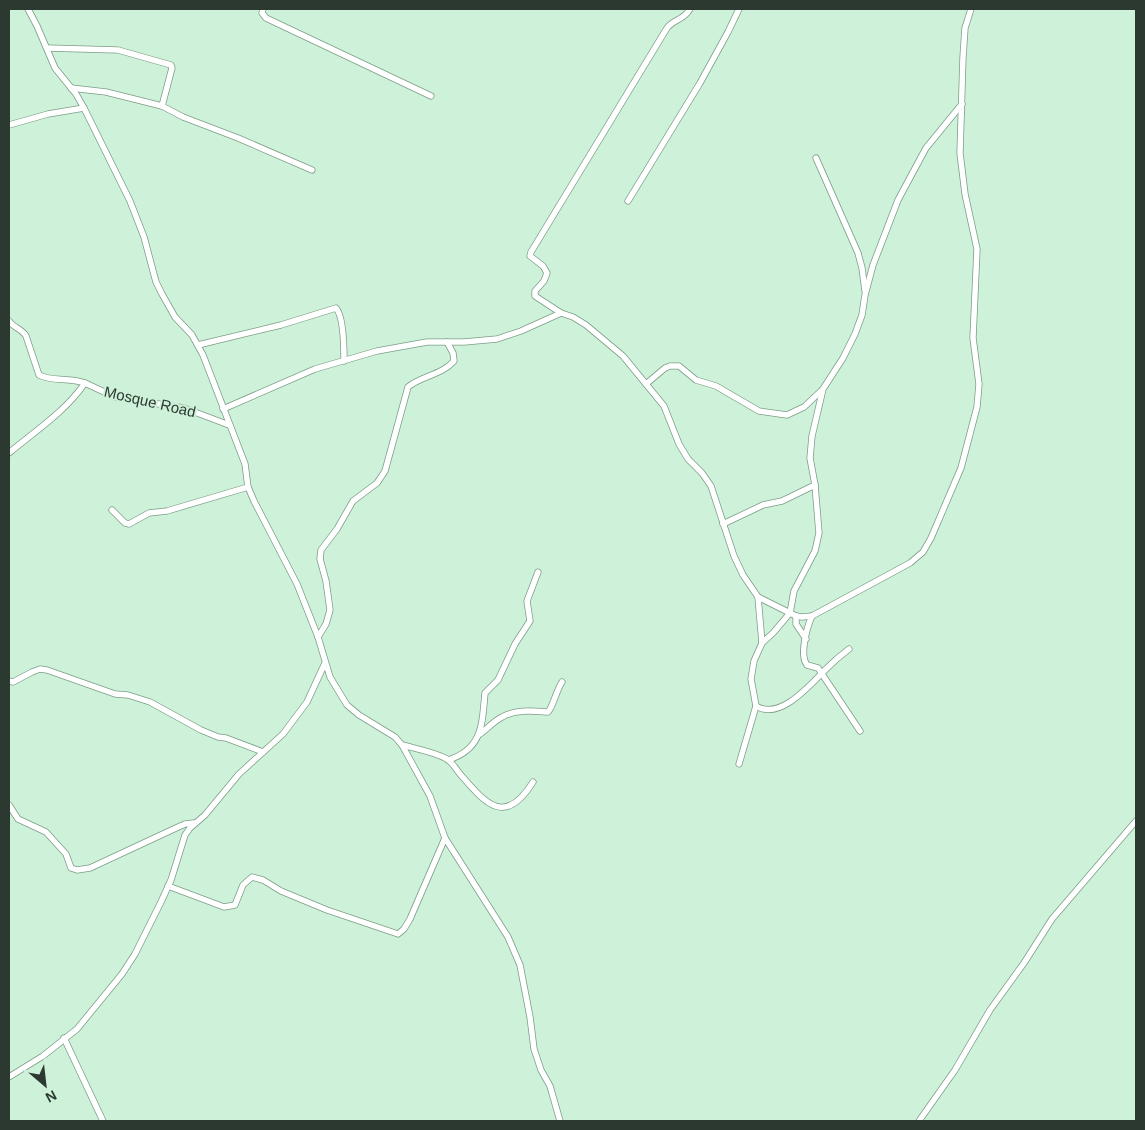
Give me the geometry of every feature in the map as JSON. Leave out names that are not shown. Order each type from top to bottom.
[{"type":"street","points":[[28,9],[48,48],[55,68],[84,108],[133,210],[144,237],[156,282],[162,294],[175,317],[198,345],[246,464],[248,487],[297,584],[318,637],[330,677],[347,705],[384,730],[402,745],[430,796],[445,838],[500,923],[515,950],[520,965],[530,1017],[534,1049],[541,1070],[550,1086],[560,1121]]},
{"type":"street","points":[[262,9],[262,13],[266,18],[431,96]]},
{"type":"street","points":[[690,9],[686,15],[670,24],[667,28],[530,252],[530,256],[543,266],[547,274],[544,281],[535,291],[535,296],[586,325],[622,356],[664,406],[679,444],[688,459],[702,473],[710,486],[734,556],[743,575],[758,597],[762,643]]},
{"type":"street","points":[[628,202],[705,75],[739,9]]},
{"type":"street","points":[[758,597],[793,614],[802,617],[812,616],[910,563],[923,552],[932,538],[961,468],[977,407],[980,384],[974,338],[977,249],[961,172],[960,153],[966,28],[971,9]]},
{"type":"street","points":[[48,48],[118,50],[171,65],[172,68],[162,106]]},
{"type":"street","points":[[71,88],[106,92],[162,106],[183,117],[312,170]]},
{"type":"street","points":[[646,384],[665,368],[679,366],[696,380],[716,386],[759,411],[787,415],[795,413],[804,407],[823,390],[855,334],[862,315],[873,265],[898,200],[926,148],[962,104]]},
{"type":"street","points":[[9,125],[42,115],[84,108]]},
{"type":"street","points":[[816,158],[858,253],[862,268],[865,296]]},
{"type":"street","points":[[198,345],[281,326],[336,308],[340,314],[344,361]]},
{"type":"street","points":[[224,409],[315,369],[402,346],[427,342],[503,337],[521,331],[561,312]]},
{"type":"street","points":[[9,321],[14,327],[22,330],[26,336],[39,375],[85,383]]},
{"type":"street","points":[[318,637],[326,624],[330,610],[326,581],[320,559],[321,550],[337,530],[353,501],[377,483],[385,471],[408,387],[454,362],[453,353],[447,342]]},
{"type":"street","name":"Mosque Road","points":[[9,453],[65,408],[85,383],[115,397],[184,408],[229,425]]},
{"type":"street","points":[[806,639],[796,624],[793,614],[794,591],[815,550],[820,533],[816,485],[810,458],[810,448],[823,390]]},
{"type":"street","points":[[723,524],[763,505],[782,502],[816,485]]},
{"type":"street","points":[[112,510],[125,523],[129,524],[149,513],[167,511],[248,487]]},
{"type":"street","points":[[480,734],[485,693],[498,680],[515,644],[530,621],[527,601],[538,572]]},
{"type":"street","points":[[740,764],[756,706],[752,688],[752,668],[762,643],[793,614]]},
{"type":"street","points":[[812,616],[807,626],[804,659],[807,665],[818,668],[860,730]]},
{"type":"street","points":[[756,706],[768,710],[784,705],[802,693],[849,649]]},
{"type":"street","points":[[9,1077],[43,1056],[77,1029],[122,974],[143,939],[168,886],[185,835],[194,823],[205,815],[239,774],[283,734],[298,716],[311,694],[325,663]]},
{"type":"street","points":[[9,682],[13,682],[40,669],[47,670],[115,694],[128,695],[150,702],[190,722],[196,728],[263,752]]},
{"type":"street","points":[[448,760],[456,758],[469,748],[480,734],[496,720],[508,714],[530,710],[548,712],[552,708],[555,694],[562,682]]},
{"type":"street","points":[[402,745],[448,760],[486,802],[497,807],[507,807],[518,802],[525,796],[533,782]]},
{"type":"street","points":[[9,806],[18,819],[46,832],[66,854],[72,868],[77,870],[90,868],[176,828],[194,823]]},
{"type":"street","points":[[919,1121],[955,1070],[990,1010],[1052,919],[1136,821]]},
{"type":"street","points":[[168,886],[224,907],[231,907],[235,905],[243,885],[252,877],[263,880],[280,891],[327,910],[398,934],[404,929],[410,919],[445,838]]},
{"type":"street","points":[[64,1038],[103,1121]]}]
